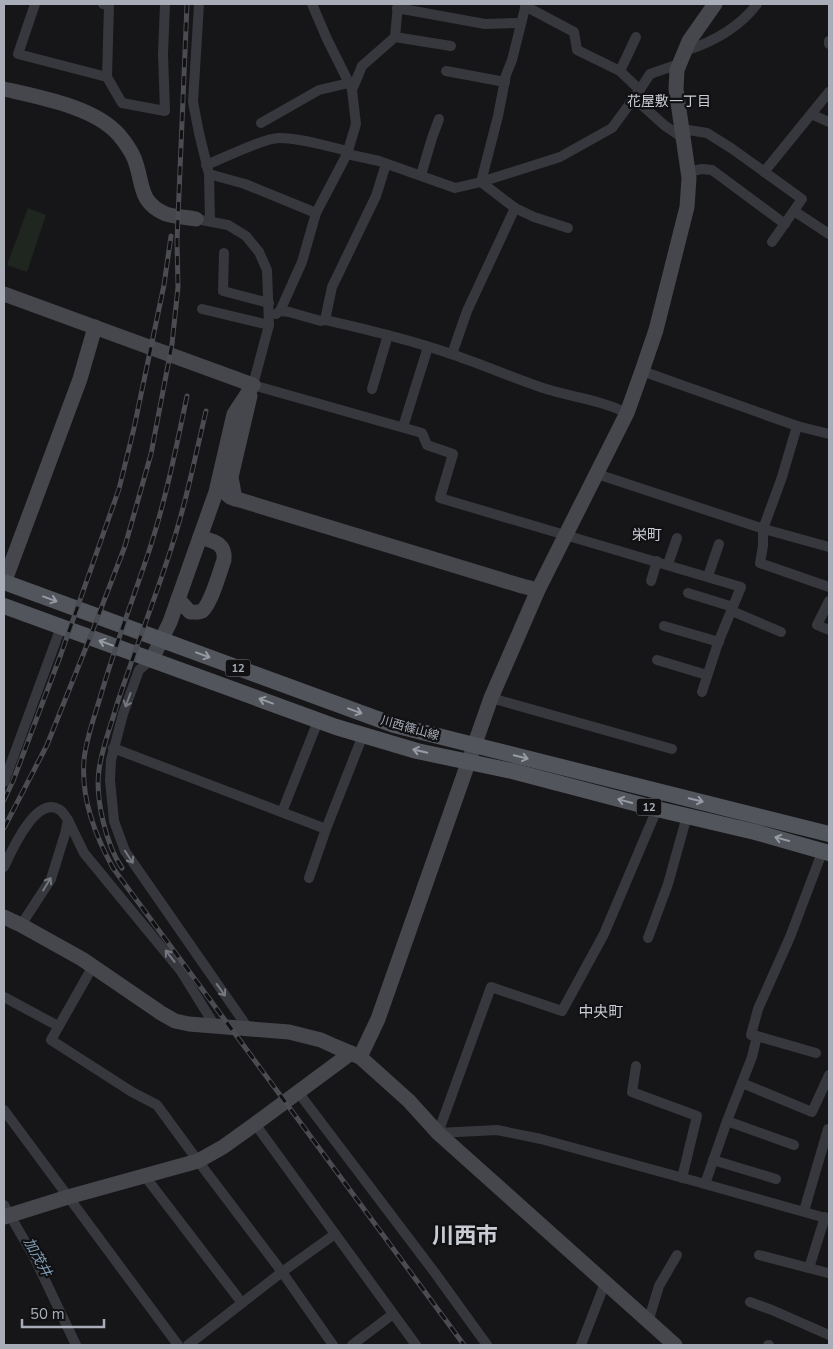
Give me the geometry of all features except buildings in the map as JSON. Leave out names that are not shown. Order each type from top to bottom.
[{"type":"main road","name":"川西篠山線","points":[[4,582],[394,725],[829,834]]},
{"type":"main road","name":"川西篠山線","points":[[4,606],[318,721],[363,735],[417,751],[512,771],[826,851]]},
{"type":"street","points":[[36,4],[18,54],[107,77]]},
{"type":"street","points":[[107,4],[107,77],[122,103],[165,111],[163,54],[165,4]]},
{"type":"street","points":[[199,4],[193,102],[208,170],[203,220]]},
{"type":"street","points":[[269,322],[280,311],[302,262],[316,213],[347,152],[356,124],[350,86],[312,4]]},
{"type":"street","points":[[76,1345],[34,1257],[6,1213],[198,1162],[223,1147],[298,1092],[355,1055],[378,1019],[491,698],[538,590],[627,413],[656,330],[687,207],[688,172],[676,89],[682,58],[690,41],[714,4]]},
{"type":"street","points":[[208,170],[267,140],[278,138],[299,140],[380,161],[455,188],[481,182],[560,157],[612,128],[650,74],[734,28],[749,15],[757,4]]},
{"type":"street","points":[[481,182],[526,5],[574,32],[577,50],[620,71],[664,125],[683,134],[707,133],[802,199],[772,242]]},
{"type":"street","points":[[350,86],[362,66],[395,37],[398,6],[485,24],[521,23]]},
{"type":"street","points":[[395,37],[451,46]]},
{"type":"street","points":[[620,71],[636,37]]},
{"type":"street","points":[[446,72],[505,82]]},
{"type":"street","points":[[261,123],[318,90],[350,86]]},
{"type":"street","points":[[4,89],[70,107],[103,121],[120,135],[134,158],[142,192],[152,207],[168,215],[228,225],[246,236],[259,252],[266,270],[269,322],[231,477],[232,498]]},
{"type":"street","points":[[764,172],[829,92]]},
{"type":"street","points":[[812,114],[829,122]]},
{"type":"street","points":[[421,175],[439,119]]},
{"type":"street","points":[[325,320],[332,287],[376,196],[386,164]]},
{"type":"street","points":[[688,172],[702,169],[712,170],[785,224]]},
{"type":"street","points":[[208,170],[316,213]]},
{"type":"street","points":[[481,182],[515,208],[534,217],[568,228]]},
{"type":"street","points":[[452,354],[467,311],[515,208]]},
{"type":"street","points":[[794,211],[829,234]]},
{"type":"street","points":[[224,254],[222,291],[269,303]]},
{"type":"street","points":[[4,294],[253,385],[422,433],[427,445],[454,454],[440,498],[742,587],[719,642],[702,692]]},
{"type":"street","points":[[202,309],[269,322]]},
{"type":"street","points":[[280,311],[388,335],[452,354],[556,392],[596,401],[627,413]]},
{"type":"street","points":[[4,582],[80,379],[96,327]]},
{"type":"street","points":[[372,389],[388,335]]},
{"type":"street","points":[[403,428],[428,347]]},
{"type":"street","points":[[642,371],[798,426],[829,434]]},
{"type":"street","points":[[248,1028],[125,851],[114,821],[110,780],[113,748],[139,670],[152,659],[162,640],[219,482],[234,414],[253,385]]},
{"type":"street","points":[[798,426],[763,529],[760,563],[829,587]]},
{"type":"street","points":[[597,474],[763,529],[829,547]]},
{"type":"street","points":[[219,482],[221,489],[232,498],[538,590]]},
{"type":"street","points":[[211,507],[223,499],[232,498]]},
{"type":"street","points":[[178,599],[190,612],[202,610],[208,602],[224,560],[222,547],[215,542],[200,537]]},
{"type":"street","points":[[668,564],[677,538]]},
{"type":"street","points":[[708,576],[719,544]]},
{"type":"street","points":[[651,581],[657,561]]},
{"type":"street","points":[[688,593],[732,609],[781,632]]},
{"type":"street","points":[[829,601],[817,625],[829,630]]},
{"type":"street","points":[[664,626],[719,642]]},
{"type":"street","points":[[4,782],[61,627]]},
{"type":"street","points":[[657,660],[707,675]]},
{"type":"street","points":[[491,698],[672,749]]},
{"type":"street","points":[[282,812],[318,721]]},
{"type":"street","points":[[309,878],[363,735]]},
{"type":"street","points":[[113,748],[326,829]]},
{"type":"street","points":[[4,867],[30,820],[37,812],[52,808],[61,810],[84,852],[181,971],[215,1026]]},
{"type":"street","points":[[438,1132],[491,987],[562,1011],[604,934],[657,809]]},
{"type":"street","points":[[648,938],[668,884],[687,816]]},
{"type":"street","points":[[22,925],[51,879],[68,820]]},
{"type":"street","points":[[816,1053],[751,1035],[758,1009],[826,851]]},
{"type":"street","points":[[4,918],[22,925],[93,966],[160,1013],[175,1021],[188,1024],[289,1032],[321,1040],[355,1055],[409,1101],[438,1132],[675,1345]]},
{"type":"street","points":[[93,966],[51,1040],[132,1092],[157,1105],[282,1272],[333,1345]]},
{"type":"street","points":[[4,997],[58,1026]]},
{"type":"street","points":[[705,1184],[752,1057],[757,1036]]},
{"type":"street","points":[[636,1066],[632,1092],[697,1116],[682,1178]]},
{"type":"street","points":[[742,1082],[812,1112],[829,1075]]},
{"type":"street","points":[[298,1092],[487,1345]]},
{"type":"street","points":[[4,1110],[178,1345]]},
{"type":"street","points":[[727,1121],[794,1145]]},
{"type":"street","points":[[255,1124],[416,1345]]},
{"type":"street","points":[[804,1211],[828,1129]]},
{"type":"street","points":[[438,1132],[497,1130],[541,1139],[827,1218],[809,1268]]},
{"type":"street","points":[[713,1160],[776,1179]]},
{"type":"street","points":[[144,1175],[242,1303]]},
{"type":"street","points":[[188,1345],[282,1272],[335,1234]]},
{"type":"street","points":[[648,1322],[659,1286],[677,1254]]},
{"type":"street","points":[[759,1255],[828,1273]]},
{"type":"street","points":[[581,1345],[604,1283]]},
{"type":"street","points":[[750,1302],[829,1336],[826,1345]]},
{"type":"street","points":[[352,1345],[393,1314]]},
{"type":"shaded area","points":[[28,208],[46,215],[27,272],[7,265]]},
{"type":"railway","points":[[4,828],[47,745],[89,640],[125,546],[151,454],[172,344],[178,287],[177,241],[187,4]]},
{"type":"railway","points":[[4,800],[61,654],[119,489],[134,428],[164,285],[171,236]]},
{"type":"railway","points":[[187,396],[160,515],[86,744],[84,774],[87,803],[100,843],[113,868],[464,1345]]},
{"type":"railway","points":[[122,868],[111,847],[100,807],[98,781],[100,761],[117,704],[179,524],[206,411]]},
{"type":"district","name":"花屋敷一丁目","points":[[669,101]]},
{"type":"district","name":"栄町","points":[[647,535]]},
{"type":"district","name":"中央町","points":[[601,1012]]},
{"type":"district","name":"川西市","points":[[465,1235]]},
{"type":"water label","name":"加茂井","points":[[38,1257]]}]
